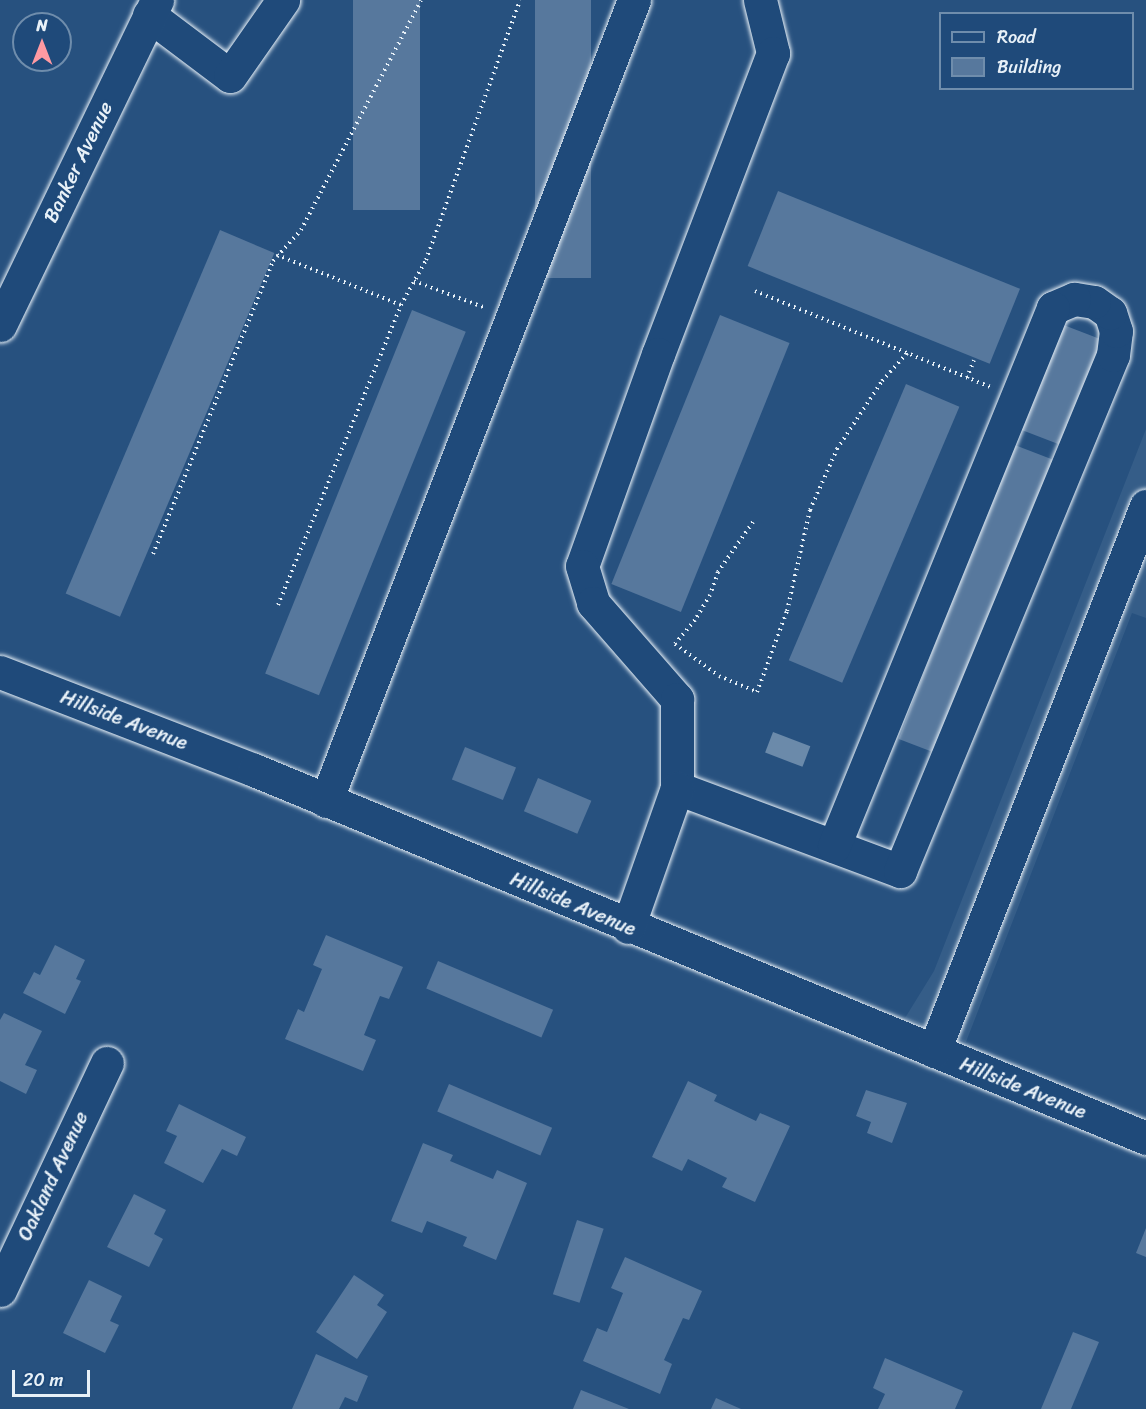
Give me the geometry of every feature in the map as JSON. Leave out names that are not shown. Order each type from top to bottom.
[{"type":"street","points":[[153,8],[230,76],[283,0]]},
{"type":"street","points":[[326,801],[634,0]]},
{"type":"street","points":[[628,927],[676,788],[676,699],[593,603],[582,566],[658,354],[773,53],[760,0]]},
{"type":"street","name":"Banker Avenue","points":[[0,325],[153,8]]},
{"type":"street","points":[[676,788],[900,871],[1113,355],[1116,331],[1110,313],[1094,302],[1074,299],[1053,308],[834,846]]},
{"type":"street","points":[[934,1051],[1146,506]]},
{"type":"street","name":"Hillside Avenue","points":[[0,672],[326,801],[1146,1138]]},
{"type":"street","name":"Oakland Avenue","points":[[0,1290],[107,1063]]},
{"type":"path","points":[[153,554],[277,255],[302,230],[421,0]]},
{"type":"path","points":[[278,605],[401,305],[426,260],[520,0]]},
{"type":"path","points":[[277,255],[401,305]]},
{"type":"path","points":[[414,281],[512,318]]},
{"type":"path","points":[[755,291],[1016,398]]},
{"type":"path","points":[[753,522],[718,572],[710,595],[695,620],[675,644],[719,676],[757,692],[787,611],[814,499],[837,449],[882,381],[907,353]]},
{"type":"path","points":[[967,378],[974,360]]},
{"type":"shaded area","points":[[1146,429],[1146,618],[1132,613],[966,1042],[905,1018],[934,971]]},
{"type":"shaded area","points":[[773,732],[810,746],[802,767],[765,753]]},
{"type":"building","points":[[353,0],[420,0],[420,210],[353,210]]},
{"type":"building","points":[[535,0],[591,0],[591,278],[535,278]]},
{"type":"building","points":[[778,191],[1020,289],[990,364],[748,266]]},
{"type":"building","points":[[220,230],[274,253],[120,617],[66,594]]},
{"type":"building","points":[[412,310],[466,332],[319,695],[265,673]]},
{"type":"building","points":[[720,315],[790,343],[681,612],[611,584]]},
{"type":"building","points":[[1061,324],[1106,341],[1065,447],[1021,429]]},
{"type":"building","points":[[906,384],[959,407],[842,683],[789,660]]},
{"type":"building","points":[[1012,444],[1058,462],[945,757],[899,739]]},
{"type":"building","points":[[465,747],[516,768],[503,800],[452,779]]},
{"type":"building","points":[[538,778],[591,801],[577,834],[524,811]]},
{"type":"building","points":[[326,935],[403,967],[389,999],[380,996],[364,1035],[376,1040],[363,1071],[285,1039],[298,1009],[304,1012],[322,969],[313,965]]},
{"type":"building","points":[[55,945],[85,960],[76,979],[81,981],[65,1014],[23,993],[34,972],[40,975]]},
{"type":"building","points":[[438,961],[553,1010],[541,1037],[426,989]]},
{"type":"building","points":[[4,1013],[42,1031],[25,1065],[37,1070],[26,1094],[0,1081],[0,1020]]},
{"type":"building","points":[[688,1081],[717,1095],[714,1101],[756,1121],[760,1113],[790,1126],[755,1202],[722,1187],[727,1178],[688,1159],[682,1171],[652,1157]]},
{"type":"building","points":[[449,1084],[552,1128],[540,1155],[437,1112]]},
{"type":"building","points":[[866,1090],[907,1103],[892,1143],[867,1133],[871,1122],[856,1116]]},
{"type":"building","points":[[179,1104],[246,1137],[237,1156],[222,1149],[203,1183],[164,1163],[177,1136],[166,1131]]},
{"type":"building","points":[[423,1143],[453,1155],[450,1161],[493,1179],[497,1170],[527,1183],[496,1260],[463,1246],[467,1237],[427,1221],[422,1233],[391,1221]]},
{"type":"building","points":[[134,1194],[166,1210],[154,1234],[163,1239],[149,1267],[107,1247]]},
{"type":"building","points":[[577,1220],[604,1229],[580,1303],[553,1294]]},
{"type":"building","points":[[1146,1228],[1146,1257],[1136,1253]]},
{"type":"building","points":[[625,1257],[702,1291],[689,1320],[683,1318],[664,1360],[672,1364],[660,1394],[583,1361],[597,1328],[607,1332],[623,1293],[611,1288]]},
{"type":"building","points":[[354,1275],[384,1295],[377,1305],[387,1312],[357,1359],[316,1332]]},
{"type":"building","points":[[89,1280],[122,1296],[110,1321],[119,1325],[105,1353],[63,1333]]},
{"type":"building","points":[[1073,1332],[1099,1342],[1071,1409],[1041,1409]]},
{"type":"building","points":[[316,1354],[368,1376],[357,1402],[345,1397],[339,1409],[292,1409]]},
{"type":"building","points":[[885,1358],[963,1391],[955,1409],[878,1409],[885,1394],[873,1388]]},
{"type":"building","points":[[581,1390],[629,1409],[573,1409]]},
{"type":"building","points":[[716,1398],[741,1409],[711,1409]]}]
